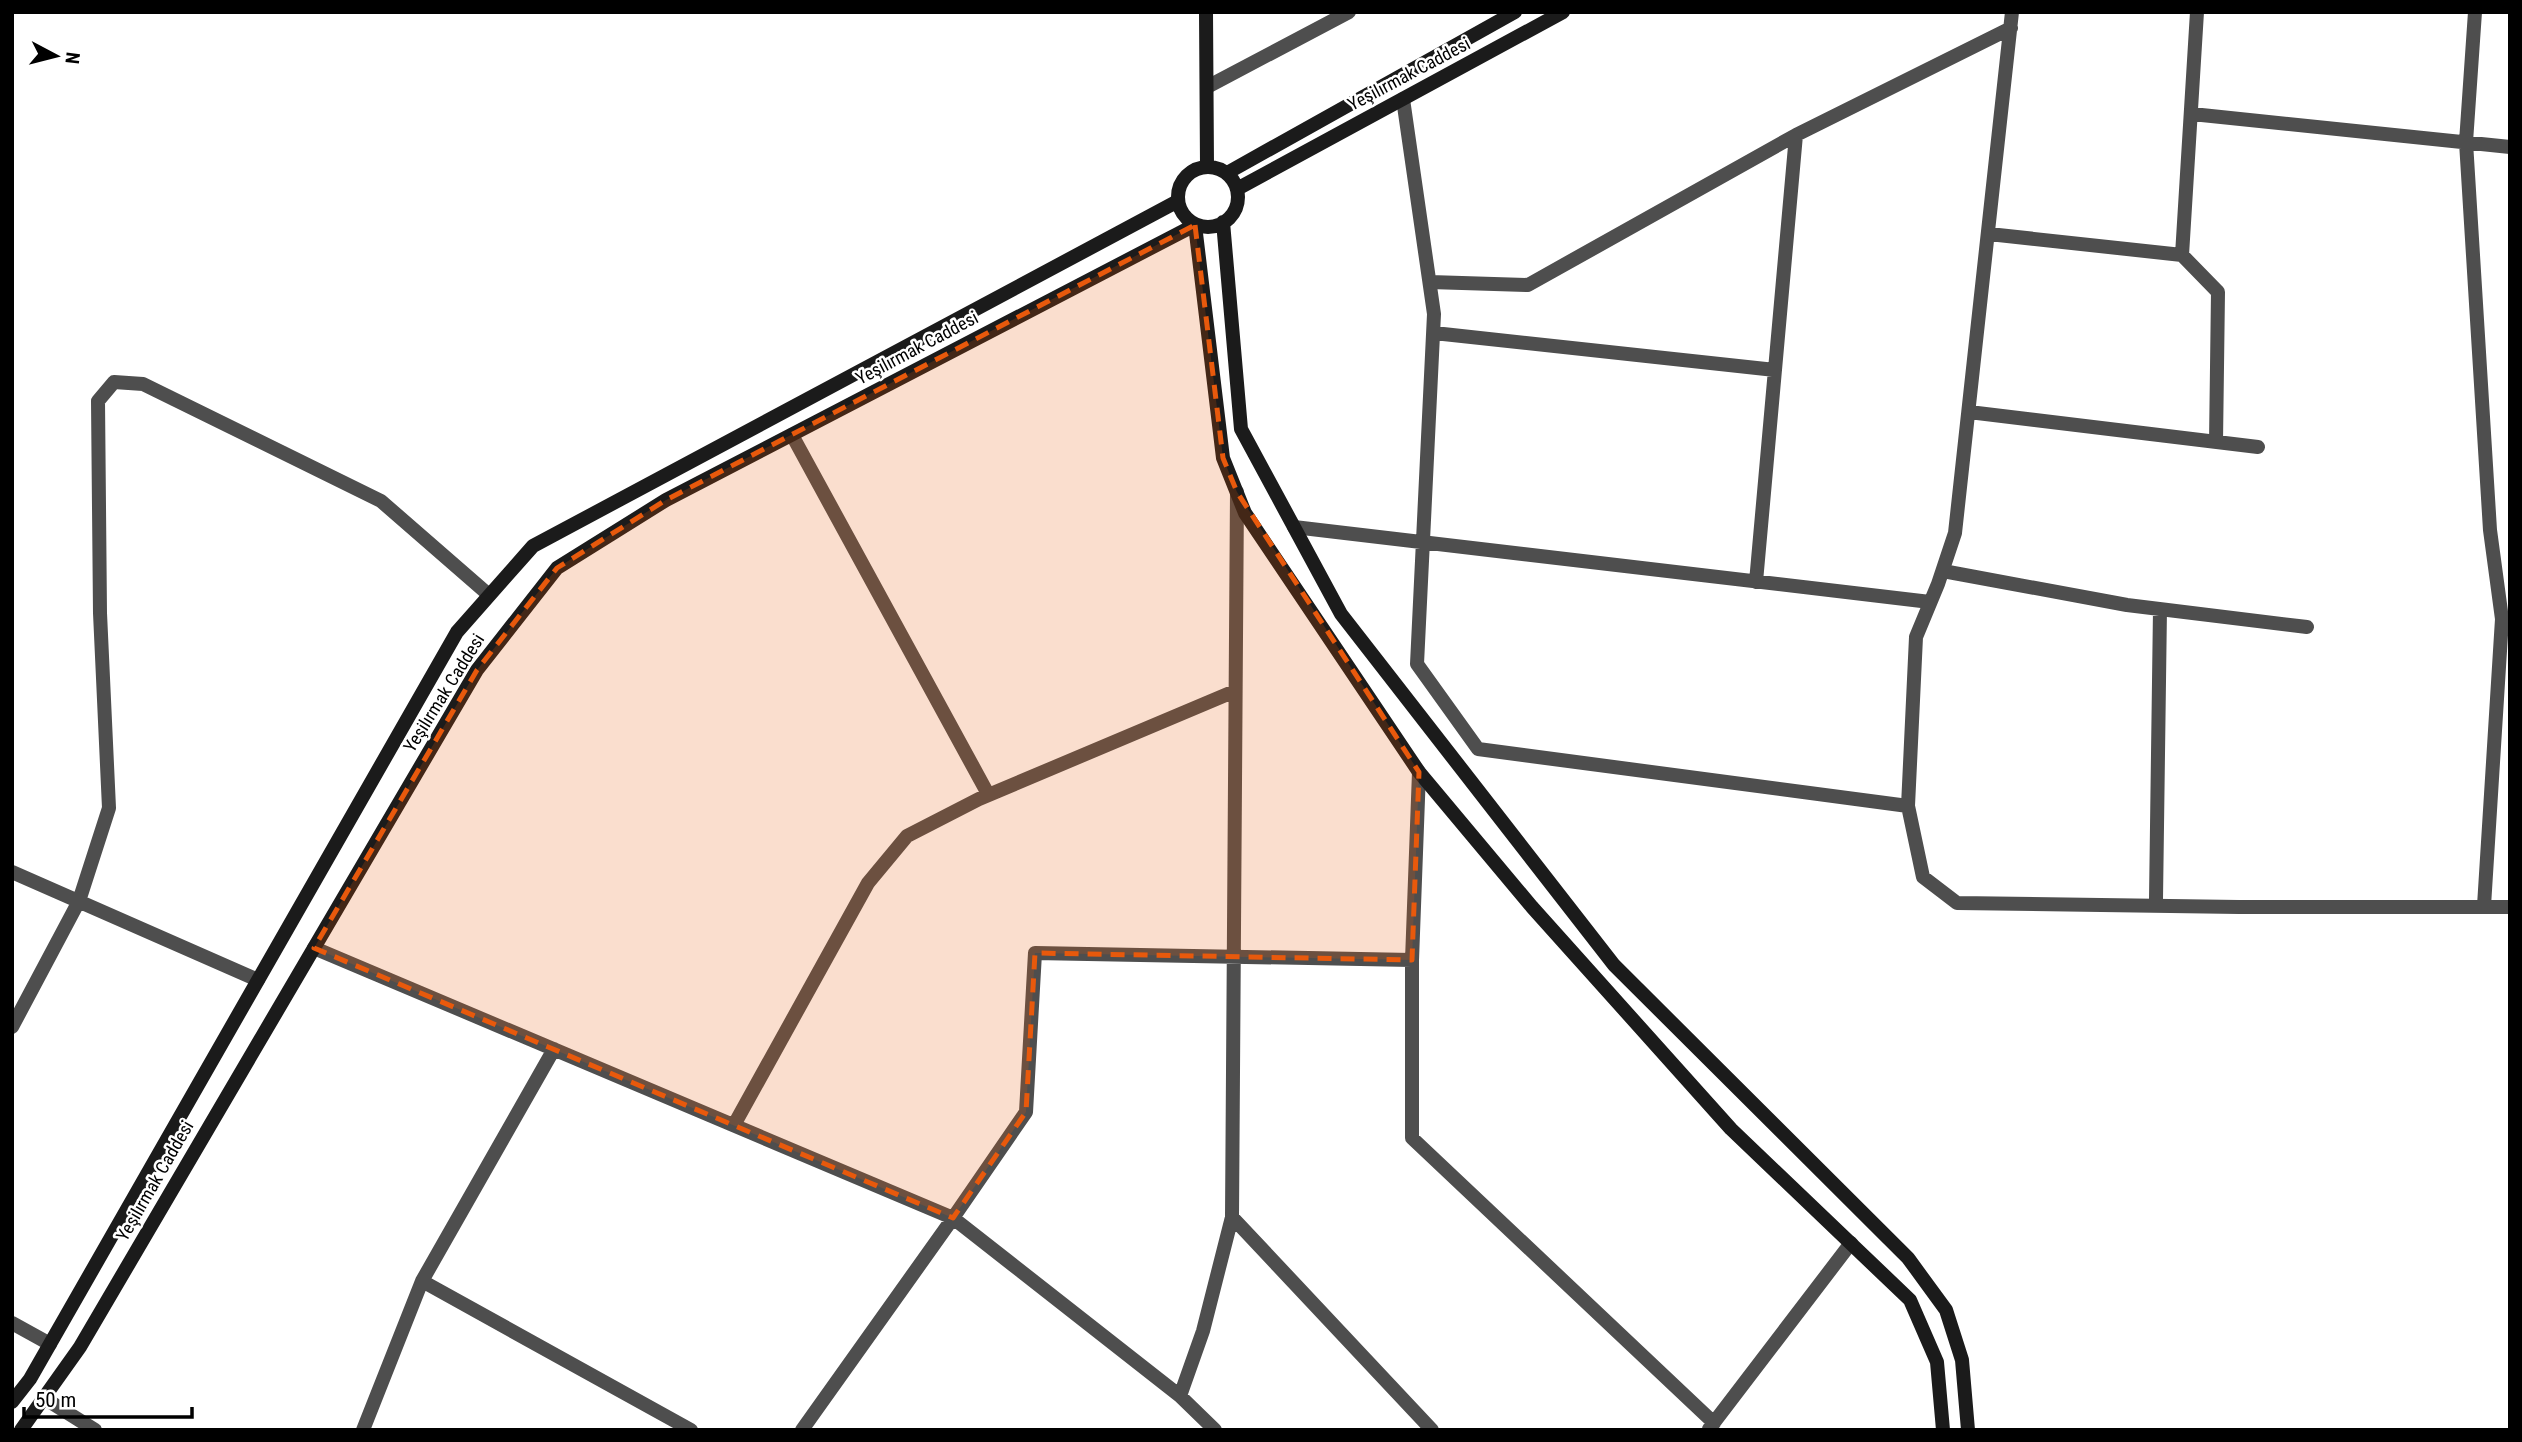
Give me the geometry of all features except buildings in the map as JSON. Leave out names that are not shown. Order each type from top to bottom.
[{"type":"main road","points":[[1206,12],[1207,166]]},
{"type":"main road","name":"Yeşilırmak Caddesi","points":[[1227,173],[1515,12]]},
{"type":"main road","name":"Yeşilırmak Caddesi","points":[[1237,189],[1563,12]]},
{"type":"main road","points":[[1195,225],[1214,226],[1223,222],[1236,208],[1237,189],[1227,173],[1218,168],[1207,166],[1188,173],[1178,191],[1178,201],[1181,211],[1195,225],[1223,458],[1245,513],[1419,772],[1532,907],[1731,1129],[1910,1300],[1937,1362],[1943,1430]]},
{"type":"main road","name":"Yeşilırmak Caddesi","points":[[12,1402],[30,1379],[457,632],[533,546],[1178,201]]},
{"type":"main road","points":[[1223,222],[1241,429],[1341,614],[1614,965],[1908,1258],[1946,1310],[1962,1360],[1968,1430]]},
{"type":"main road","name":"Yeşilırmak Caddesi","points":[[21,1430],[80,1348],[477,670],[557,568],[666,500],[1195,225]]},
{"type":"street","points":[[1207,87],[1349,12]]},
{"type":"street","points":[[2012,12],[1955,533],[1916,637],[1908,806],[1923,877],[1957,903],[2510,907]]},
{"type":"street","points":[[2182,255],[2197,12]]},
{"type":"street","points":[[2475,12],[2466,142],[2490,530],[2506,619],[2484,906]]},
{"type":"street","points":[[1430,282],[1528,285],[1796,135],[2011,28]]},
{"type":"street","points":[[1403,99],[1434,314],[1417,664],[1478,749],[1908,806]]},
{"type":"street","points":[[2192,114],[2510,147]]},
{"type":"street","points":[[1756,582],[1796,135]]},
{"type":"street","points":[[1989,234],[2182,255],[2218,292],[2216,442]]},
{"type":"street","points":[[1434,332],[1775,370]]},
{"type":"street","points":[[12,1027],[79,901],[109,808],[100,614],[98,401],[114,382],[143,384],[381,501],[489,595]]},
{"type":"street","points":[[1969,412],[2258,447]]},
{"type":"street","points":[[792,435],[988,794]]},
{"type":"street","points":[[1180,1396],[1203,1331],[1232,1217],[1237,492]]},
{"type":"street","points":[[1294,527],[1930,602]]},
{"type":"street","points":[[1942,571],[2160,609],[2307,627]]},
{"type":"street","points":[[2156,899],[2160,609]]},
{"type":"street","points":[[734,1125],[868,883],[907,836],[988,794],[1235,691]]},
{"type":"street","points":[[1419,772],[1412,960],[1412,1138],[1711,1426],[1851,1243]]},
{"type":"street","points":[[12,872],[258,980]]},
{"type":"street","points":[[314,948],[953,1218],[1180,1396],[1215,1430]]},
{"type":"street","points":[[802,1430],[1026,1112],[1035,953],[1412,960]]},
{"type":"street","points":[[363,1430],[422,1281],[554,1049]]},
{"type":"street","points":[[1232,1217],[1432,1430]]},
{"type":"street","points":[[422,1281],[691,1430]]},
{"type":"street","points":[[12,1323],[50,1344]]},
{"type":"street","points":[[44,1398],[95,1430]]},
{"type":"highlighted area","points":[[1195,225],[1223,458],[1237,492],[1419,772],[1412,960],[1035,953],[1026,1112],[953,1218],[314,948],[477,670],[557,568],[666,500]]}]
